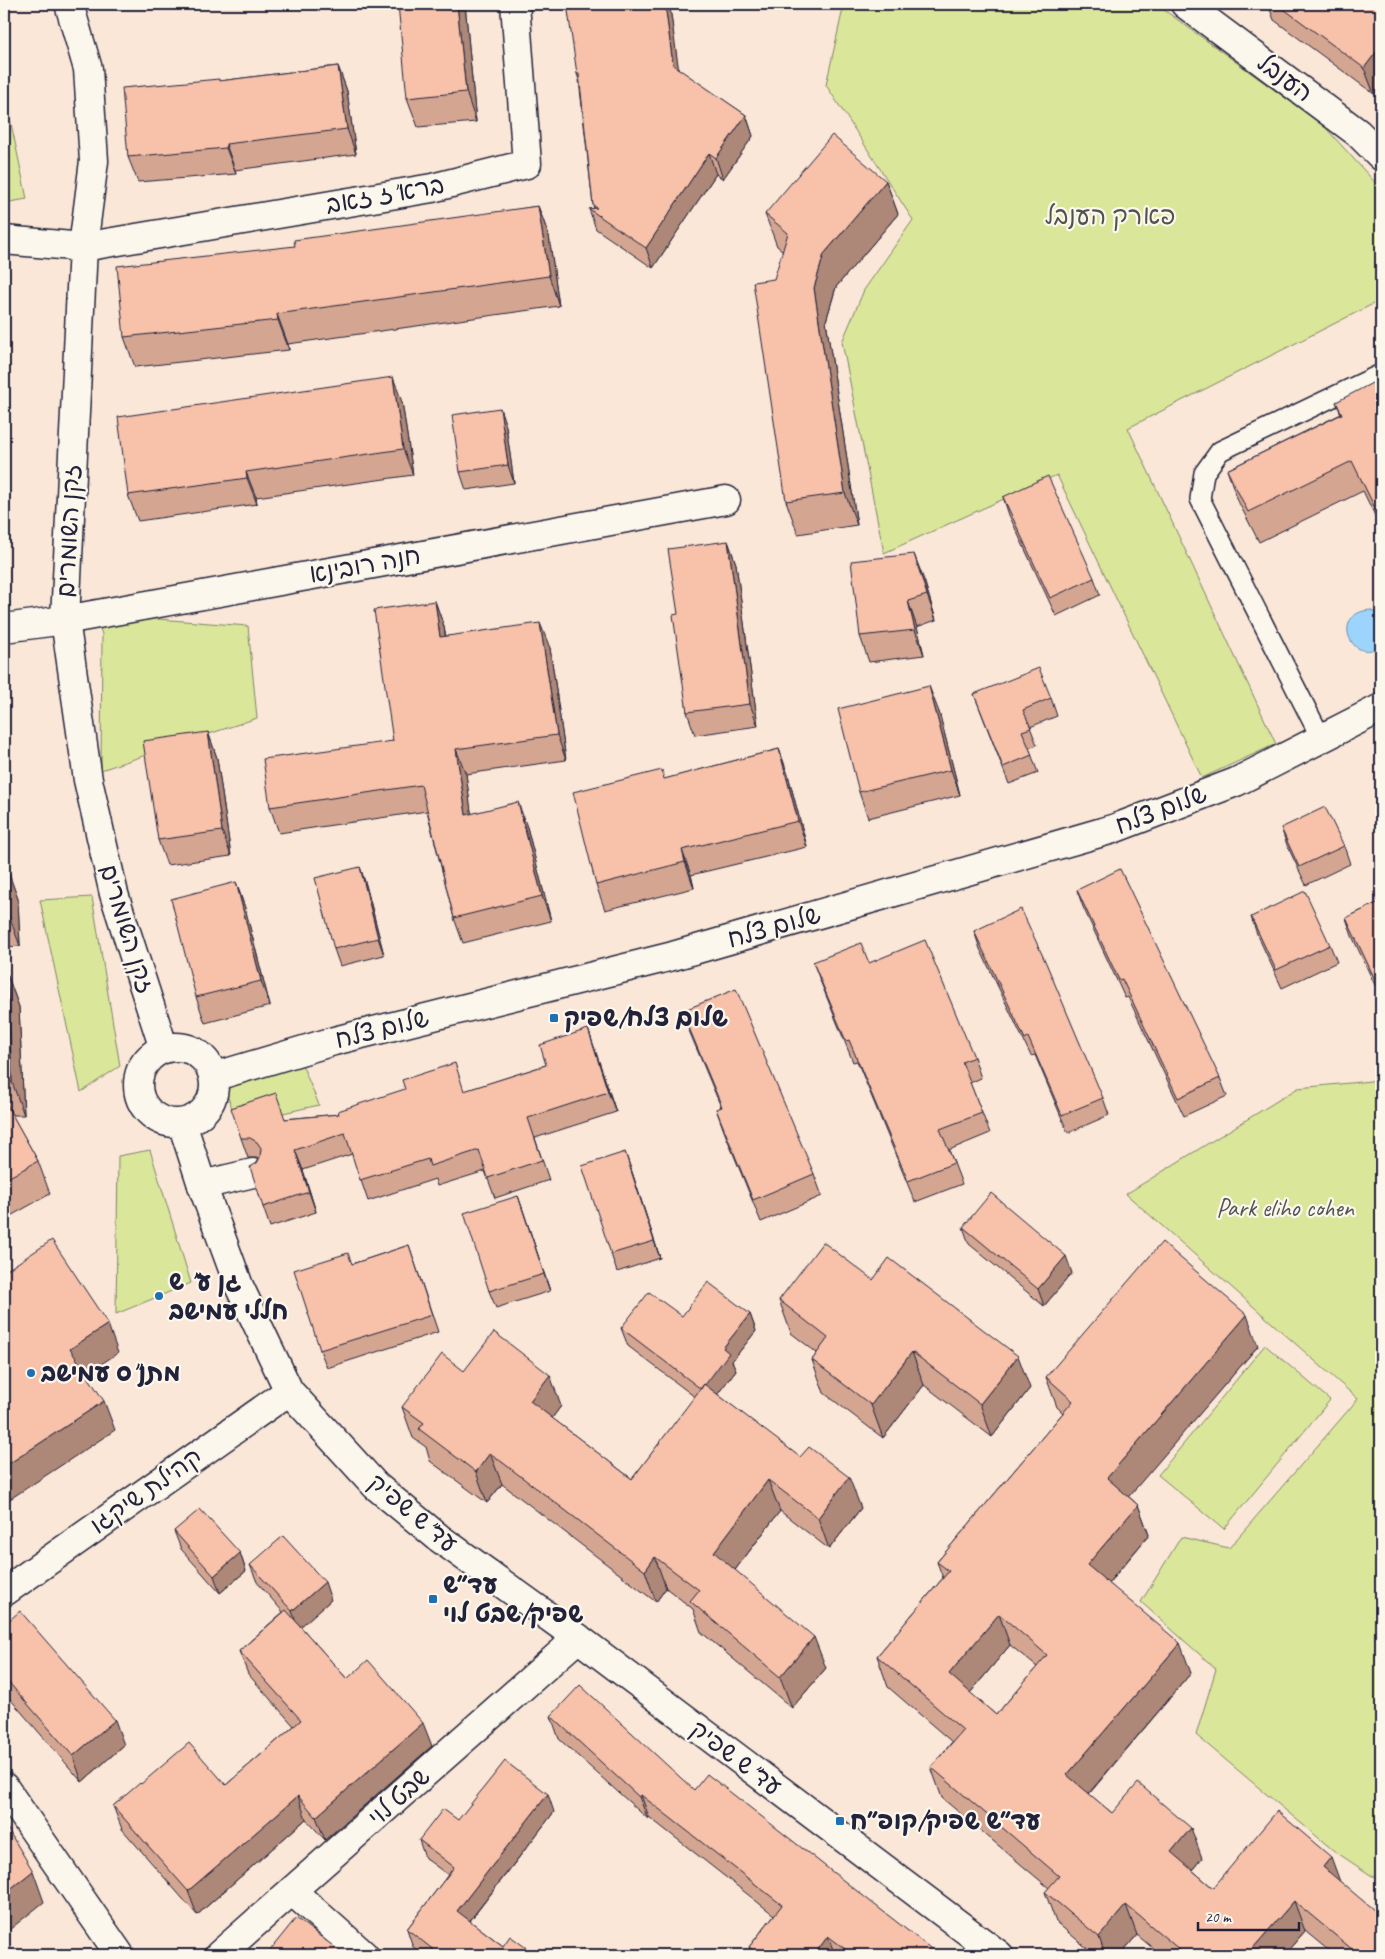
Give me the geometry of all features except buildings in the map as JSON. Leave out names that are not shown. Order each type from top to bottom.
[{"type":"street","name":"זקן השומרים","points":[[68,4],[88,69],[94,161],[83,247],[65,620],[88,780],[114,894],[164,1049]]},
{"type":"street","name":"ברא\"ז זאב","points":[[83,247],[432,188],[527,164],[515,4]]},
{"type":"street","name":"הענבל","points":[[1185,4],[1358,133],[1381,156]]},
{"type":"street","points":[[4,240],[83,247]]},
{"type":"street","name":"חנה רובינא","points":[[4,628],[65,620],[726,500]]},
{"type":"street","name":"שלום צלח","points":[[1321,738],[1381,687]]},
{"type":"street","name":"שלום צלח","points":[[213,1077],[334,1040],[673,956],[1113,829],[1236,782],[1381,708]]},
{"type":"street","points":[[175,1047],[195,1052],[210,1067],[213,1077],[213,1095],[205,1110],[190,1121],[172,1123],[162,1120],[153,1115],[141,1099],[139,1078],[142,1069],[155,1053],[164,1049],[175,1047]]},
{"type":"street","name":"עד\"ש שפיק","points":[[182,1122],[202,1185],[239,1286],[289,1391],[376,1486],[439,1538],[578,1638],[999,1955]]},
{"type":"street","points":[[202,1185],[253,1173]]},
{"type":"street","name":"קהילת שיקגו","points":[[4,1592],[289,1391]]},
{"type":"street","name":"שבט לוי","points":[[219,1955],[578,1638]]},
{"type":"street","points":[[4,1786],[120,1955]]},
{"type":"street","points":[[292,1892],[364,1955]]},
{"type":"lane","points":[[1321,738],[1200,499],[1204,473],[1220,452],[1381,374]]},
{"type":"green space","name":"פארק הענבל","points":[[844,4],[1156,4],[1324,126],[1381,189],[1381,300],[1128,428],[1276,744],[1202,778],[1057,475],[884,553],[842,342],[864,290],[913,220],[826,85]]},
{"type":"green space","points":[[4,90],[27,199],[4,203]]},
{"type":"green space","points":[[94,614],[248,626],[257,718],[101,770],[102,634]]},
{"type":"green space","points":[[92,897],[120,1066],[81,1092],[40,900]]},
{"type":"green space","points":[[298,1055],[319,1105],[238,1123],[219,1075]]},
{"type":"green space","name":"Park eliho cohen","points":[[1381,1080],[1381,1882],[1333,1850],[1196,1735],[1216,1669],[1141,1602],[1181,1537],[1229,1548],[1358,1399],[1126,1194],[1298,1088]]},
{"type":"green space","points":[[150,1150],[191,1283],[116,1314],[118,1156]]},
{"type":"green space","points":[[1265,1345],[1330,1400],[1224,1529],[1158,1475]]},
{"type":"water","points":[[1370,610],[1381,616],[1381,645],[1371,650],[1361,650],[1354,645],[1349,637],[1348,628],[1350,620],[1358,613]]},
{"type":"place","name":"שלום צלח/שפיק","points":[[554,1018]]},
{"type":"place","name":"גן ע\" ש חללי עמישב","points":[[159,1296]]},
{"type":"place","name":"מתנ\"ס עמישב","points":[[31,1373]]},
{"type":"place","name":"עד״ש שפיק/שבט לוי","points":[[433,1599]]},
{"type":"place","name":"עד״ש שפיק/קופ״ח","points":[[840,1821]]}]
